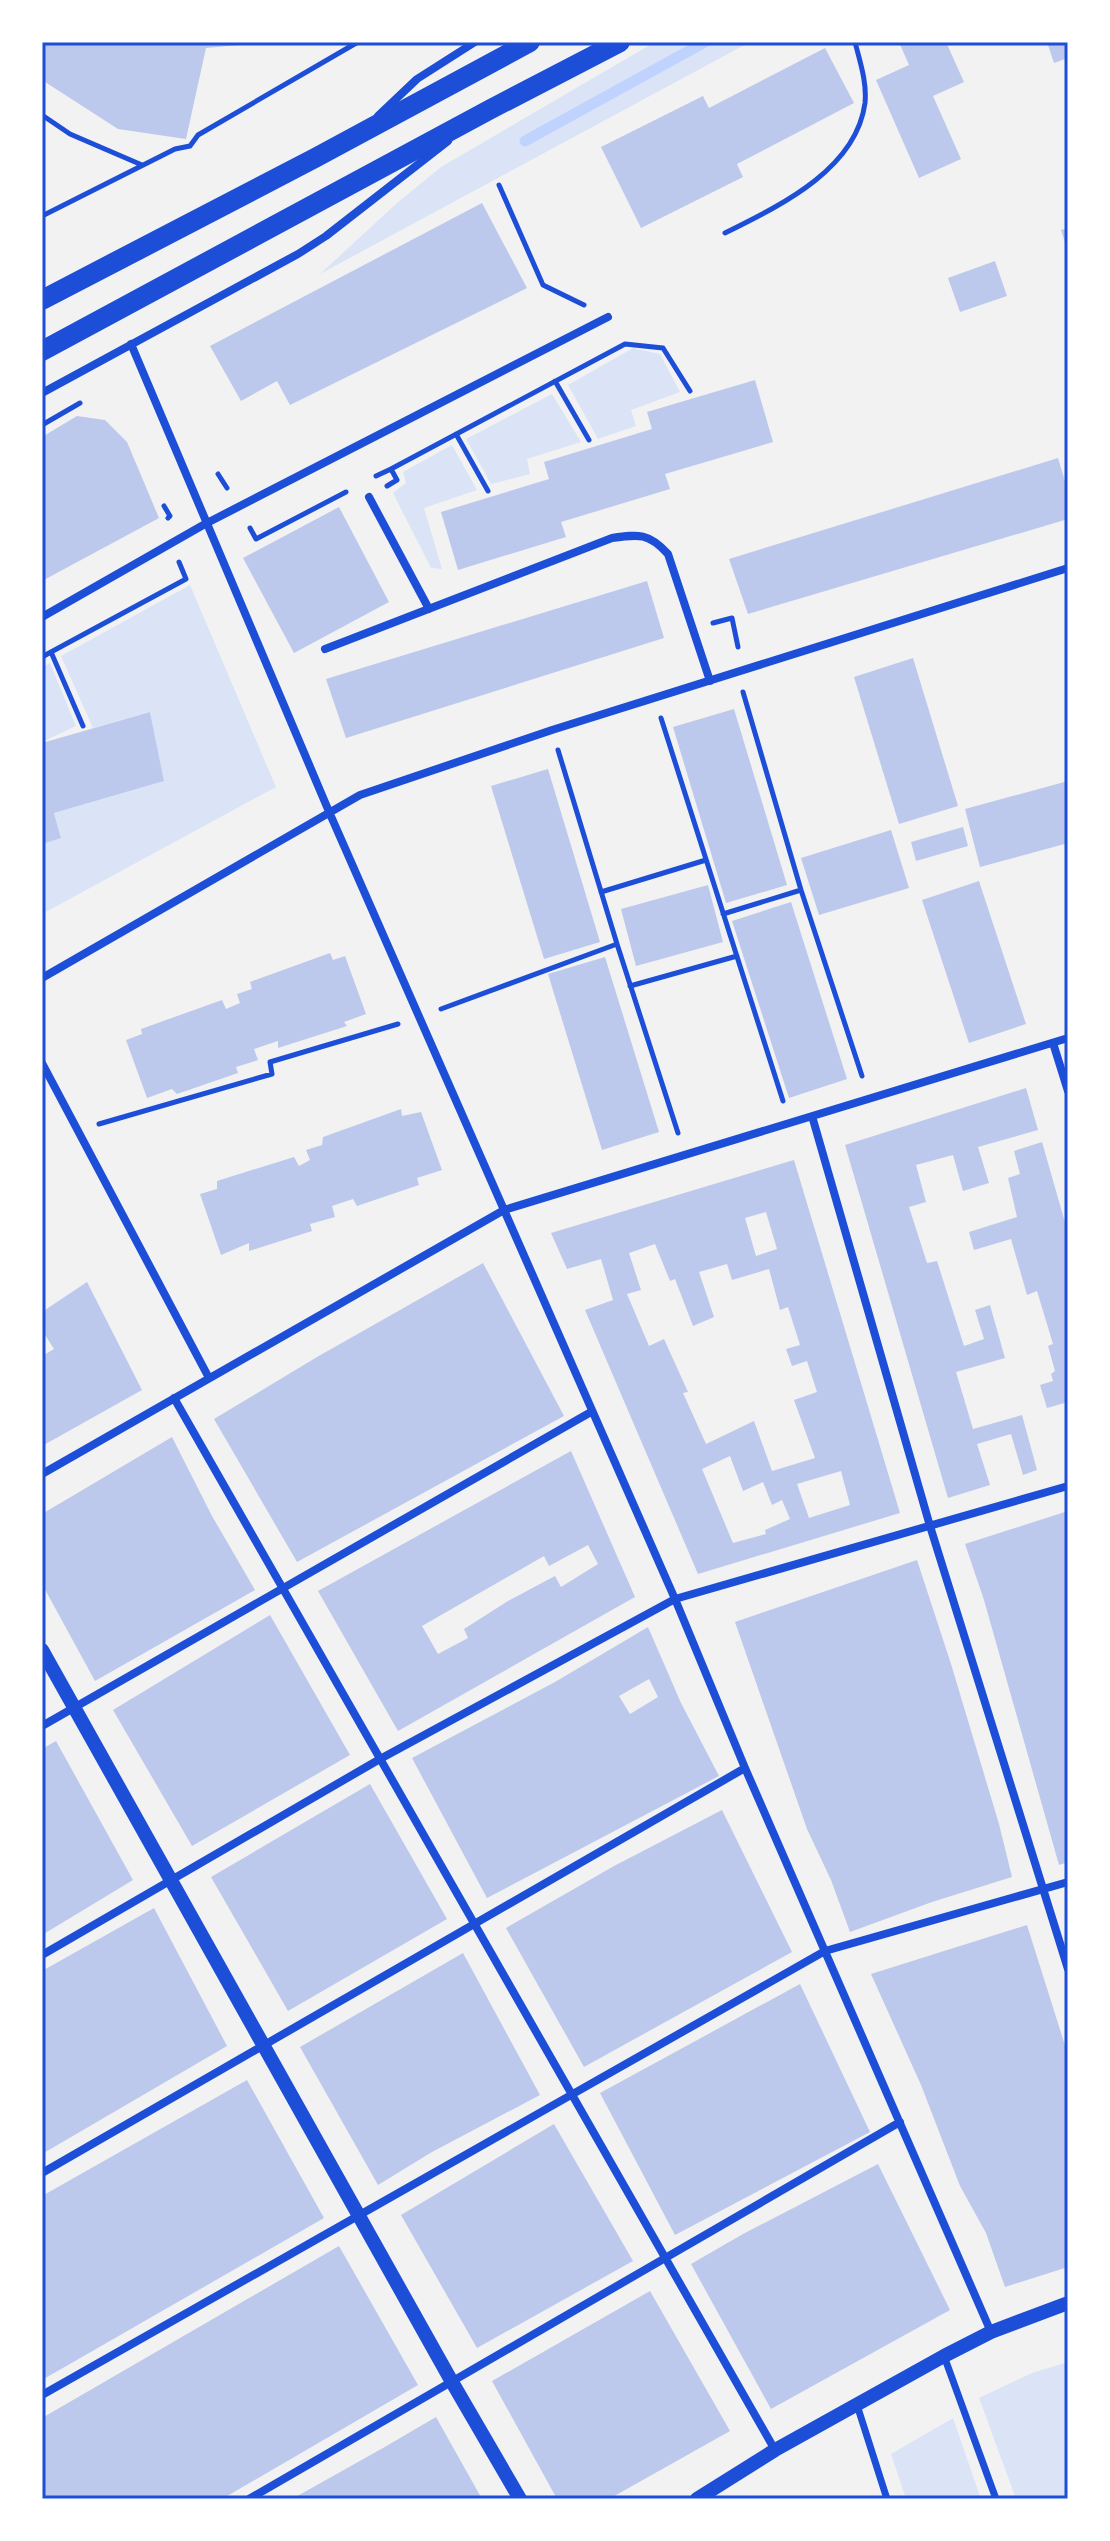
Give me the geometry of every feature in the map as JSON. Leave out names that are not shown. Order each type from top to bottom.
[{"type":"main road","points":[[42,300],[530,42]]},
{"type":"main road","points":[[42,351],[620,42]]},
{"type":"street","points":[[365,130],[417,79],[475,42]]},
{"type":"street","points":[[42,393],[265,274],[326,236],[489,110]]},
{"type":"street","points":[[42,617],[205,524],[608,317]]},
{"type":"street","points":[[131,344],[330,814],[675,1599],[745,1768],[991,2332]]},
{"type":"street","points":[[369,497],[429,609]]},
{"type":"street","points":[[325,649],[612,538],[647,537],[657,542],[668,554],[710,681]]},
{"type":"street","points":[[42,978],[360,795],[552,730],[1068,568]]},
{"type":"street","points":[[42,1474],[504,1210],[1068,1038]]},
{"type":"street","points":[[1053,1043],[1068,1091]]},
{"type":"street","points":[[42,1063],[209,1378]]},
{"type":"street","points":[[812,1116],[930,1526],[1068,1969]]},
{"type":"street","points":[[174,1398],[775,2450]]},
{"type":"street","points":[[42,1726],[591,1412]]},
{"type":"street","points":[[42,1955],[380,1759],[675,1599],[1068,1486]]},
{"type":"street","points":[[42,1650],[520,2499]]},
{"type":"street","points":[[42,2173],[745,1768]]},
{"type":"street","points":[[42,2395],[825,1951],[1068,1882]]},
{"type":"street","points":[[249,2499],[900,2122]]},
{"type":"street","points":[[697,2499],[775,2450],[944,2356],[991,2332],[1068,2303]]},
{"type":"street","points":[[944,2356],[996,2499]]},
{"type":"street","points":[[857,2405],[887,2499]]},
{"type":"path","points":[[42,216],[175,149],[190,146],[198,135],[358,42]]},
{"type":"path","points":[[725,233],[756,218],[815,181],[849,143],[865,104],[865,82],[855,42]]},
{"type":"path","points":[[42,115],[70,134],[142,165]]},
{"type":"path","points":[[499,185],[543,285],[608,317]]},
{"type":"path","points":[[391,469],[625,344],[663,348],[690,391]]},
{"type":"path","points":[[555,381],[589,440]]},
{"type":"path","points":[[42,425],[80,403]]},
{"type":"path","points":[[456,434],[488,491]]},
{"type":"path","points":[[42,657],[186,579],[159,523],[170,516],[164,506]]},
{"type":"path","points":[[51,652],[83,726]]},
{"type":"path","points":[[738,672],[801,890],[870,1099]]},
{"type":"path","points":[[655,698],[790,1123]]},
{"type":"path","points":[[552,730],[685,1155]]},
{"type":"path","points":[[601,892],[706,860]]},
{"type":"path","points":[[723,914],[801,890]]},
{"type":"path","points":[[78,1131],[272,1074],[270,1062],[420,1017],[617,944]]},
{"type":"path","points":[[630,986],[737,956]]},
{"type":"shaded area","points":[[655,42],[750,42],[320,274],[441,167]]},
{"type":"shaded area","points":[[633,348],[660,354],[680,392],[631,410],[636,426],[598,439],[568,385]]},
{"type":"shaded area","points":[[552,394],[581,442],[527,459],[530,474],[491,484],[466,439]]},
{"type":"shaded area","points":[[452,445],[477,490],[424,508],[442,569],[431,568],[393,493],[406,483],[403,472]]},
{"type":"shaded area","points":[[190,585],[276,787],[42,914],[42,844],[61,837],[54,813],[164,781],[150,712],[93,728],[61,656]]},
{"type":"shaded area","points":[[50,663],[76,726],[42,742],[42,667]]},
{"type":"shaded area","points":[[1068,2362],[1068,2499],[1016,2499],[979,2398],[1032,2373]]},
{"type":"shaded area","points":[[953,2418],[981,2499],[906,2499],[891,2454]]},
{"type":"building","points":[[42,42],[250,44],[206,48],[186,139],[118,129],[42,80]]},
{"type":"building","points":[[899,42],[946,42],[964,82],[933,96],[961,159],[919,178],[876,80],[909,65]]},
{"type":"building","points":[[1047,42],[1068,42],[1068,58],[1054,63]]},
{"type":"building","points":[[825,48],[854,103],[737,164],[743,177],[641,228],[601,147],[703,96],[709,108]]},
{"type":"building","points":[[482,203],[527,288],[290,405],[277,381],[241,401],[210,346]]},
{"type":"building","points":[[1068,228],[1068,249],[1067,249],[1061,230]]},
{"type":"building","points":[[995,261],[1007,296],[960,312],[948,278]]},
{"type":"building","points":[[755,380],[773,442],[665,474],[670,489],[561,522],[566,537],[458,570],[441,512],[549,479],[544,462],[652,429],[647,412]]},
{"type":"building","points":[[77,416],[105,420],[127,442],[159,518],[42,581],[42,437]]},
{"type":"building","points":[[1058,458],[1068,491],[1068,519],[748,614],[729,559]]},
{"type":"building","points":[[339,507],[389,602],[294,653],[243,558]]},
{"type":"building","points":[[647,581],[664,638],[346,738],[326,679]]},
{"type":"building","points":[[913,658],[958,806],[899,824],[854,677]]},
{"type":"building","points":[[734,709],[787,885],[726,903],[673,727]]},
{"type":"building","points":[[150,712],[164,781],[54,813],[61,838],[42,844],[42,743]]},
{"type":"building","points":[[548,769],[600,942],[544,959],[491,786]]},
{"type":"building","points":[[1068,781],[1068,843],[980,867],[965,809]]},
{"type":"building","points":[[963,827],[968,846],[916,861],[911,842]]},
{"type":"building","points":[[891,830],[909,888],[819,915],[801,858]]},
{"type":"building","points":[[979,881],[1026,1024],[969,1043],[922,900]]},
{"type":"building","points":[[708,885],[723,942],[636,966],[621,909]]},
{"type":"building","points":[[791,902],[847,1079],[789,1098],[732,921]]},
{"type":"building","points":[[330,953],[333,960],[345,956],[366,1014],[344,1022],[347,1026],[278,1048],[278,1041],[254,1049],[258,1060],[236,1067],[238,1073],[177,1094],[172,1089],[147,1098],[126,1040],[142,1034],[141,1029],[222,1000],[226,1009],[240,1003],[237,994],[252,989],[250,982]]},
{"type":"building","points":[[605,957],[659,1132],[602,1150],[548,974]]},
{"type":"building","points":[[1026,1088],[1038,1130],[978,1147],[989,1183],[963,1191],[953,1155],[916,1165],[926,1202],[909,1207],[927,1263],[937,1261],[964,1346],[984,1339],[975,1310],[990,1305],[1005,1358],[956,1372],[973,1429],[1022,1415],[1037,1470],[1023,1475],[1011,1434],[977,1444],[990,1485],[948,1498],[845,1145]]},
{"type":"building","points":[[401,1109],[402,1116],[421,1112],[442,1170],[417,1178],[419,1185],[357,1206],[353,1199],[332,1206],[335,1217],[310,1224],[312,1231],[249,1251],[249,1243],[221,1255],[200,1194],[217,1189],[217,1181],[294,1157],[299,1166],[310,1160],[306,1150],[322,1145],[323,1137]]},
{"type":"building","points":[[1042,1142],[1068,1233],[1068,1402],[1047,1408],[1040,1385],[1053,1381],[1051,1374],[1055,1371],[1048,1346],[1053,1344],[1037,1291],[1027,1295],[1011,1239],[974,1250],[969,1232],[1017,1217],[1008,1178],[1020,1174],[1014,1151]]},
{"type":"building","points":[[794,1160],[900,1513],[698,1574],[585,1310],[613,1300],[601,1259],[567,1269],[551,1233]],"holes":[[[766,1212],[777,1249],[756,1256],[745,1218]],[[655,1244],[670,1281],[675,1279],[693,1326],[714,1317],[699,1272],[727,1264],[732,1280],[769,1269],[780,1310],[788,1307],[800,1345],[786,1349],[792,1366],[807,1361],[817,1392],[794,1400],[815,1458],[772,1471],[754,1421],[706,1444],[683,1393],[688,1392],[664,1339],[649,1346],[627,1294],[641,1290],[629,1253]],[[730,1456],[743,1491],[763,1482],[772,1505],[782,1500],[790,1519],[765,1530],[766,1534],[733,1543],[702,1469]],[[841,1471],[850,1505],[809,1518],[797,1484]]]},
{"type":"building","points":[[483,1263],[564,1416],[297,1562],[214,1419]]},
{"type":"building","points":[[87,1282],[142,1390],[42,1446],[42,1356],[54,1349],[42,1330],[42,1312]]},
{"type":"building","points":[[172,1437],[212,1516],[255,1590],[95,1681],[42,1584],[42,1514]]},
{"type":"building","points":[[571,1451],[635,1597],[398,1731],[318,1591]],"holes":[[[588,1545],[598,1564],[561,1587],[555,1576],[508,1601],[464,1629],[468,1638],[438,1654],[422,1626],[544,1556],[549,1566]]]},
{"type":"building","points":[[1068,1511],[1068,1862],[1059,1865],[984,1600],[965,1544]]},
{"type":"building","points":[[917,1560],[999,1824],[1012,1877],[850,1932],[831,1880],[807,1829],[735,1622]]},
{"type":"building","points":[[270,1615],[350,1755],[192,1846],[113,1710]]},
{"type":"building","points":[[648,1627],[681,1703],[719,1776],[487,1898],[412,1758],[555,1682]],"holes":[[[649,1679],[658,1697],[630,1714],[619,1696]]]},
{"type":"building","points":[[56,1741],[133,1880],[42,1935],[42,1749]]},
{"type":"building","points":[[370,1784],[447,1919],[288,2011],[211,1877]]},
{"type":"building","points":[[722,1810],[792,1952],[584,2067],[506,1928],[614,1866]]},
{"type":"building","points":[[154,1908],[227,2046],[42,2154],[42,1971]]},
{"type":"building","points":[[1027,1925],[1068,2055],[1068,2267],[1005,2287],[986,2233],[960,2186],[921,2085],[871,1974]]},
{"type":"building","points":[[463,1953],[540,2095],[432,2152],[378,2185],[300,2047]]},
{"type":"building","points":[[800,1984],[870,2132],[675,2235],[600,2093]]},
{"type":"building","points":[[247,2080],[324,2218],[42,2380],[42,2196]]},
{"type":"building","points":[[554,2124],[633,2261],[477,2348],[401,2215]]},
{"type":"building","points":[[878,2164],[950,2310],[771,2409],[691,2264]]},
{"type":"building","points":[[339,2246],[418,2385],[222,2499],[42,2499],[42,2418]]},
{"type":"building","points":[[650,2291],[730,2431],[609,2499],[557,2499],[492,2381]]},
{"type":"building","points":[[436,2417],[482,2499],[292,2499],[383,2448]]},
{"type":"waterway","points":[[525,141],[705,42]]}]
